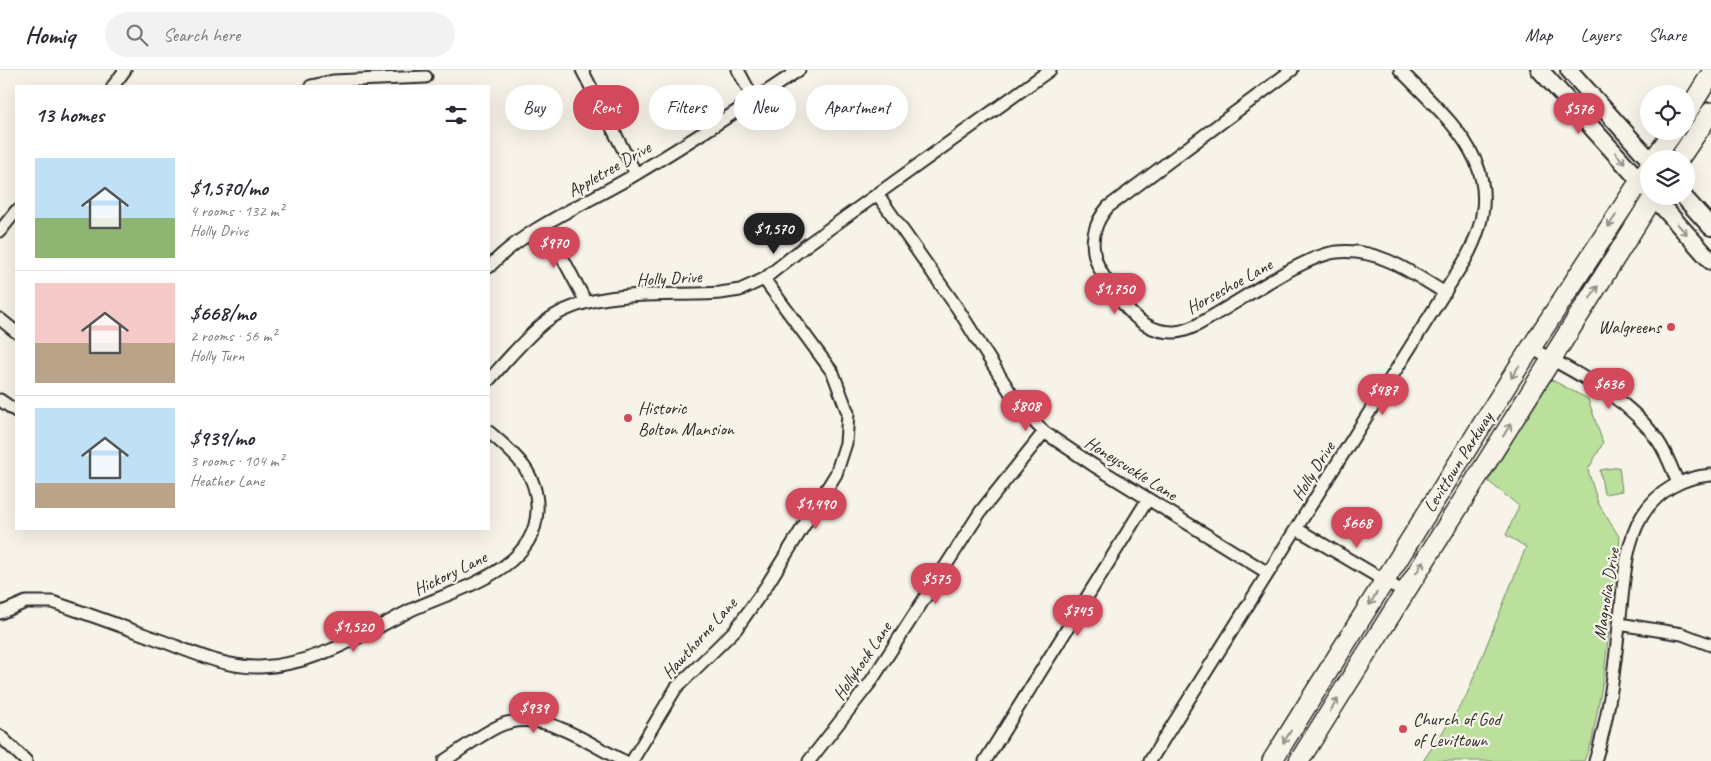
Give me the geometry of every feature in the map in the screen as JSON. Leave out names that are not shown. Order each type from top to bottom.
[{"type":"main road","points":[[1540,70],[1640,177]]},
{"type":"main road","points":[[1569,70],[1641,150]]},
{"type":"main road","points":[[1695,100],[1711,74]]},
{"type":"main road","points":[[1685,150],[1711,112]]},
{"type":"main road","name":"Levittown Parkway","points":[[1272,761],[1531,348],[1640,201]]},
{"type":"main road","name":"Levittown Parkway","points":[[1299,761],[1551,360],[1640,205]]},
{"type":"main road","points":[[1664,205],[1711,261]]},
{"type":"main road","points":[[1691,205],[1711,227]]},
{"type":"street","points":[[114,85],[125,70]]},
{"type":"street","points":[[582,70],[636,174]]},
{"type":"street","points":[[738,70],[746,85]]},
{"type":"street","name":"Appletree Drive","points":[[776,85],[799,70]]},
{"type":"street","name":"Holly Drive","points":[[490,379],[520,344],[546,321],[563,310],[586,302],[720,293],[740,290],[764,280],[808,244],[1050,70]]},
{"type":"street","name":"Horseshoe Lane","points":[[1292,70],[1108,207],[1100,215],[1094,230],[1093,247],[1095,257],[1105,279],[1136,319],[1146,326],[1175,332],[1201,323],[1308,261],[1336,252],[1353,251],[1380,256],[1445,293]]},
{"type":"street","name":"Holly Drive","points":[[1150,761],[1445,293],[1465,260],[1476,237],[1483,213],[1483,192],[1479,170],[1470,147],[1455,126],[1400,70]]},
{"type":"street","points":[[315,85],[333,81],[426,78]]},
{"type":"street","name":"Appletree Drive","points":[[491,260],[518,241],[636,174],[734,113]]},
{"type":"street","name":"Honeysuckle Lane","points":[[878,195],[958,309],[1010,392],[1044,432],[1268,573]]},
{"type":"street","points":[[0,231],[15,212]]},
{"type":"street","points":[[545,225],[586,302]]},
{"type":"street","name":"Hawthorne Lane","points":[[632,761],[676,688],[736,629],[767,585],[836,474],[846,443],[848,413],[839,384],[833,372],[764,280]]},
{"type":"street","points":[[0,319],[15,331]]},
{"type":"street","points":[[1531,348],[1601,388],[1638,417],[1658,440],[1667,455],[1678,483]]},
{"type":"street","points":[[0,400],[15,410]]},
{"type":"street","name":"Hollyhock Lane","points":[[809,761],[870,683],[981,511],[1044,432]]},
{"type":"street","name":"Hickory Lane","points":[[0,613],[26,602],[52,602],[207,658],[243,667],[279,666],[319,655],[482,578],[511,562],[526,547],[533,535],[537,521],[538,497],[535,484],[522,462],[490,433]]},
{"type":"street","name":"Magnolia Drive","points":[[1595,761],[1608,712],[1629,552],[1636,528],[1651,504],[1678,483],[1697,476],[1711,475]]},
{"type":"street","points":[[986,761],[1148,499]]},
{"type":"street","points":[[1297,529],[1404,592]]},
{"type":"street","points":[[1619,624],[1682,634],[1711,645]]},
{"type":"street","points":[[444,761],[499,726],[527,720],[556,727],[624,761]]},
{"type":"street","points":[[0,736],[26,761]]},
{"type":"green space","points":[[1550,379],[1588,399],[1603,443],[1588,470],[1598,503],[1620,538],[1604,674],[1592,741],[1584,761],[1423,761],[1465,699],[1526,547],[1506,535],[1519,506],[1488,481]]},
{"type":"green space","points":[[1619,467],[1622,491],[1604,494],[1600,470]]},
{"type":"place","name":"Walgreens","points":[[1671,327]]},
{"type":"place","name":"Historic Bolton Mansion","points":[[628,418]]},
{"type":"place","name":"Church of God of Levittown","points":[[1403,729]]}]
